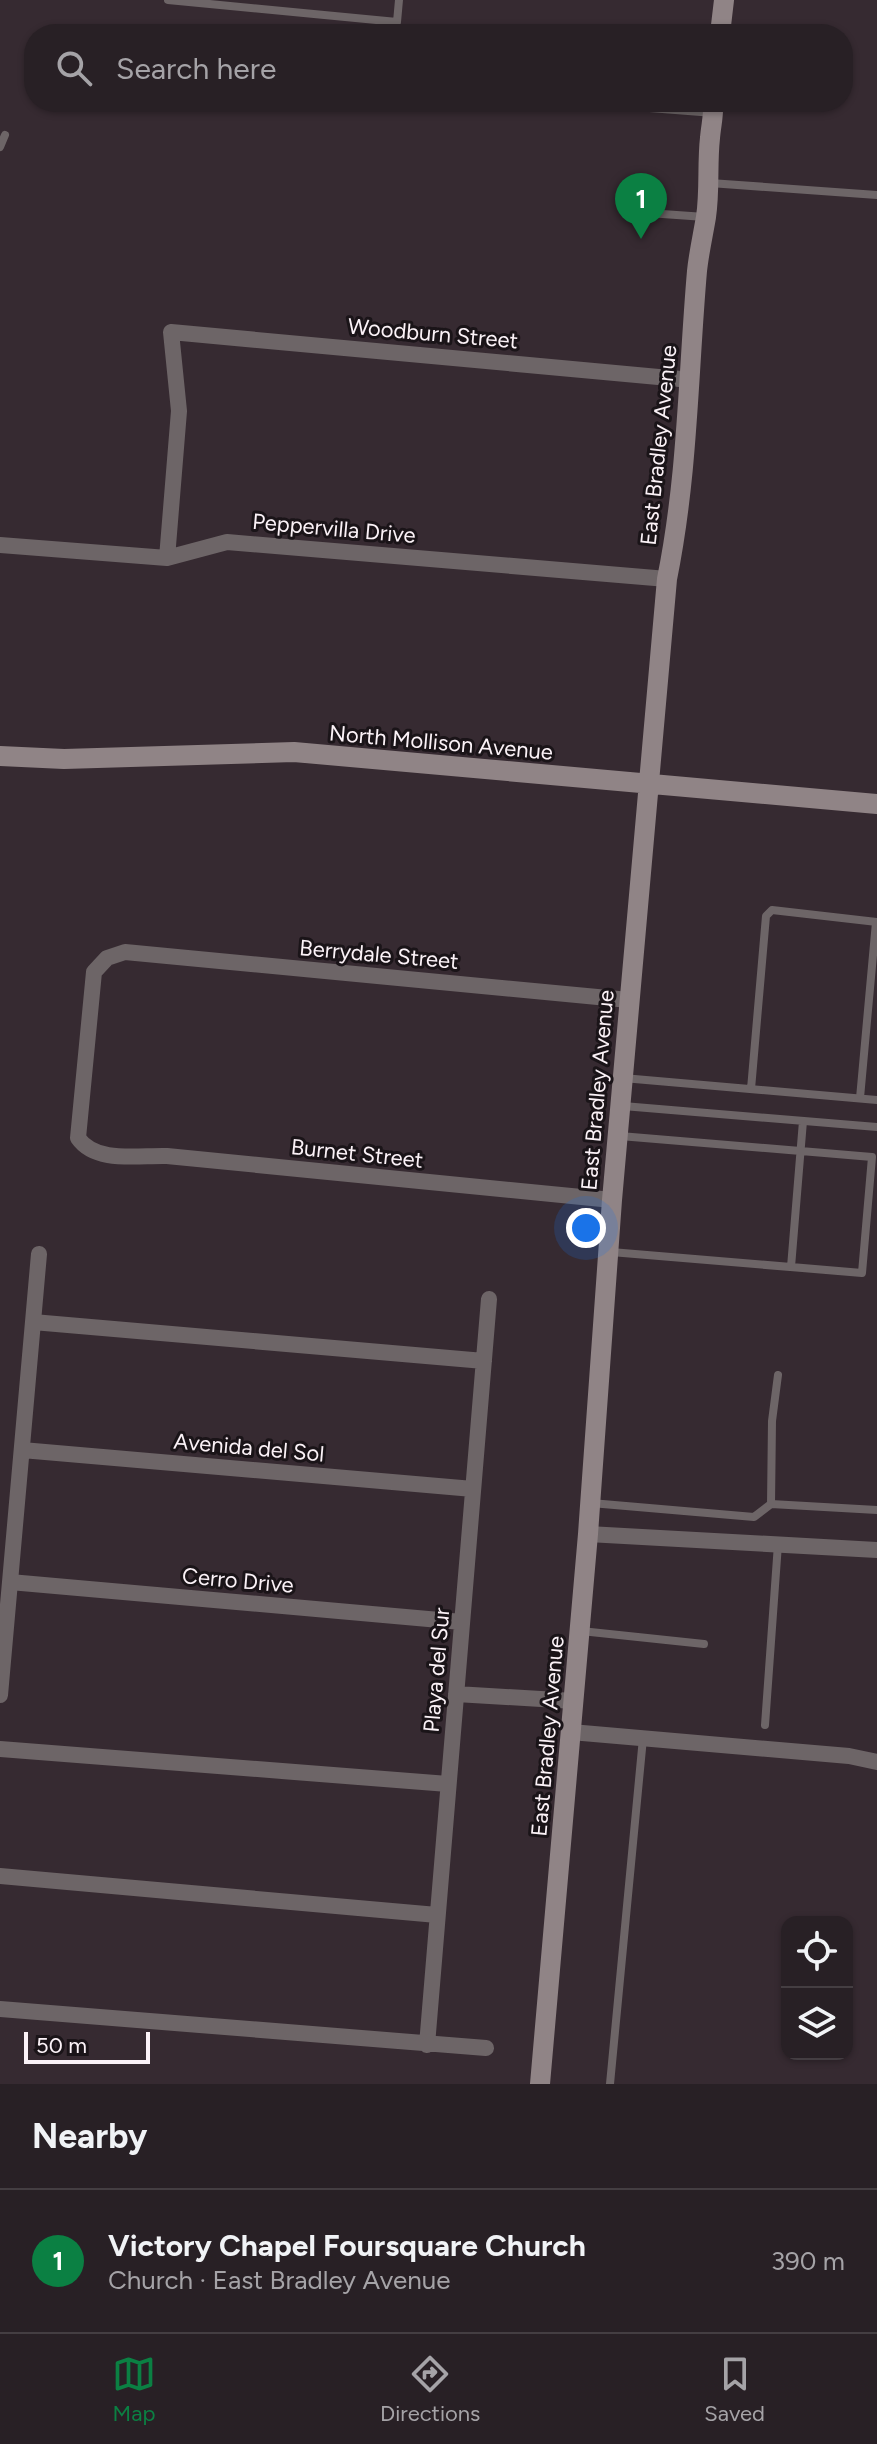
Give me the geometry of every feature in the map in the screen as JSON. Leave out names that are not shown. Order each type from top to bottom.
[{"type":"main road","points":[[721,24],[724,0]]},
{"type":"main road","name":"East Bradley Avenue","points":[[540,2084],[591,1503],[622,1078],[667,579],[679,519],[697,274],[706,217],[713,112]]},
{"type":"main road","name":"North Mollison Avenue","points":[[0,756],[64,759],[294,752],[877,804]]},
{"type":"street","name":"Woodburn Street","points":[[167,558],[179,411],[171,332],[691,380]]},
{"type":"street","name":"Peppervilla Drive","points":[[0,545],[167,558],[227,542],[667,579]]},
{"type":"street","name":"Berrydale Street","points":[[98,1154],[85,1148],[78,1138],[94,972],[107,958],[125,952],[629,1000]]},
{"type":"street","name":"Burnet Street","points":[[98,1154],[167,1156],[612,1200]]},
{"type":"street","points":[[0,1695],[39,1254]]},
{"type":"street","name":"Playa del Sur","points":[[427,2045],[489,1299]]},
{"type":"street","points":[[33,1322],[484,1361]]},
{"type":"street","name":"Avenida del Sol","points":[[22,1450],[473,1489]]},
{"type":"street","points":[[588,1534],[877,1550]]},
{"type":"street","name":"Cerro Drive","points":[[10,1582],[462,1622]]},
{"type":"street","points":[[456,1694],[574,1701]]},
{"type":"street","points":[[571,1732],[849,1756],[877,1762]]},
{"type":"street","points":[[0,1749],[448,1784]]},
{"type":"street","points":[[0,1876],[437,1915]]},
{"type":"street","points":[[0,2009],[486,2048]]},
{"type":"lane","points":[[168,0],[255,4],[397,22],[399,0]]},
{"type":"lane","points":[[0,147],[5,135]]},
{"type":"lane","points":[[709,183],[877,195]]},
{"type":"lane","points":[[634,212],[706,217]]},
{"type":"lane","points":[[751,1089],[766,916],[772,910],[877,922],[860,1098]]},
{"type":"lane","points":[[622,1078],[877,1100]]},
{"type":"lane","points":[[621,1106],[877,1127]]},
{"type":"lane","points":[[791,1267],[803,1121]]},
{"type":"lane","points":[[608,1252],[862,1273],[872,1157],[619,1136]]},
{"type":"lane","points":[[771,1504],[772,1421],[778,1375]]},
{"type":"lane","points":[[591,1503],[754,1517],[771,1504],[877,1510]]},
{"type":"lane","points":[[765,1725],[778,1544]]},
{"type":"lane","points":[[580,1631],[704,1644]]},
{"type":"lane","points":[[610,2084],[643,1738]]},
{"type":"place","name":"Victory Chapel Foursquare Church","points":[[641,239]]}]
